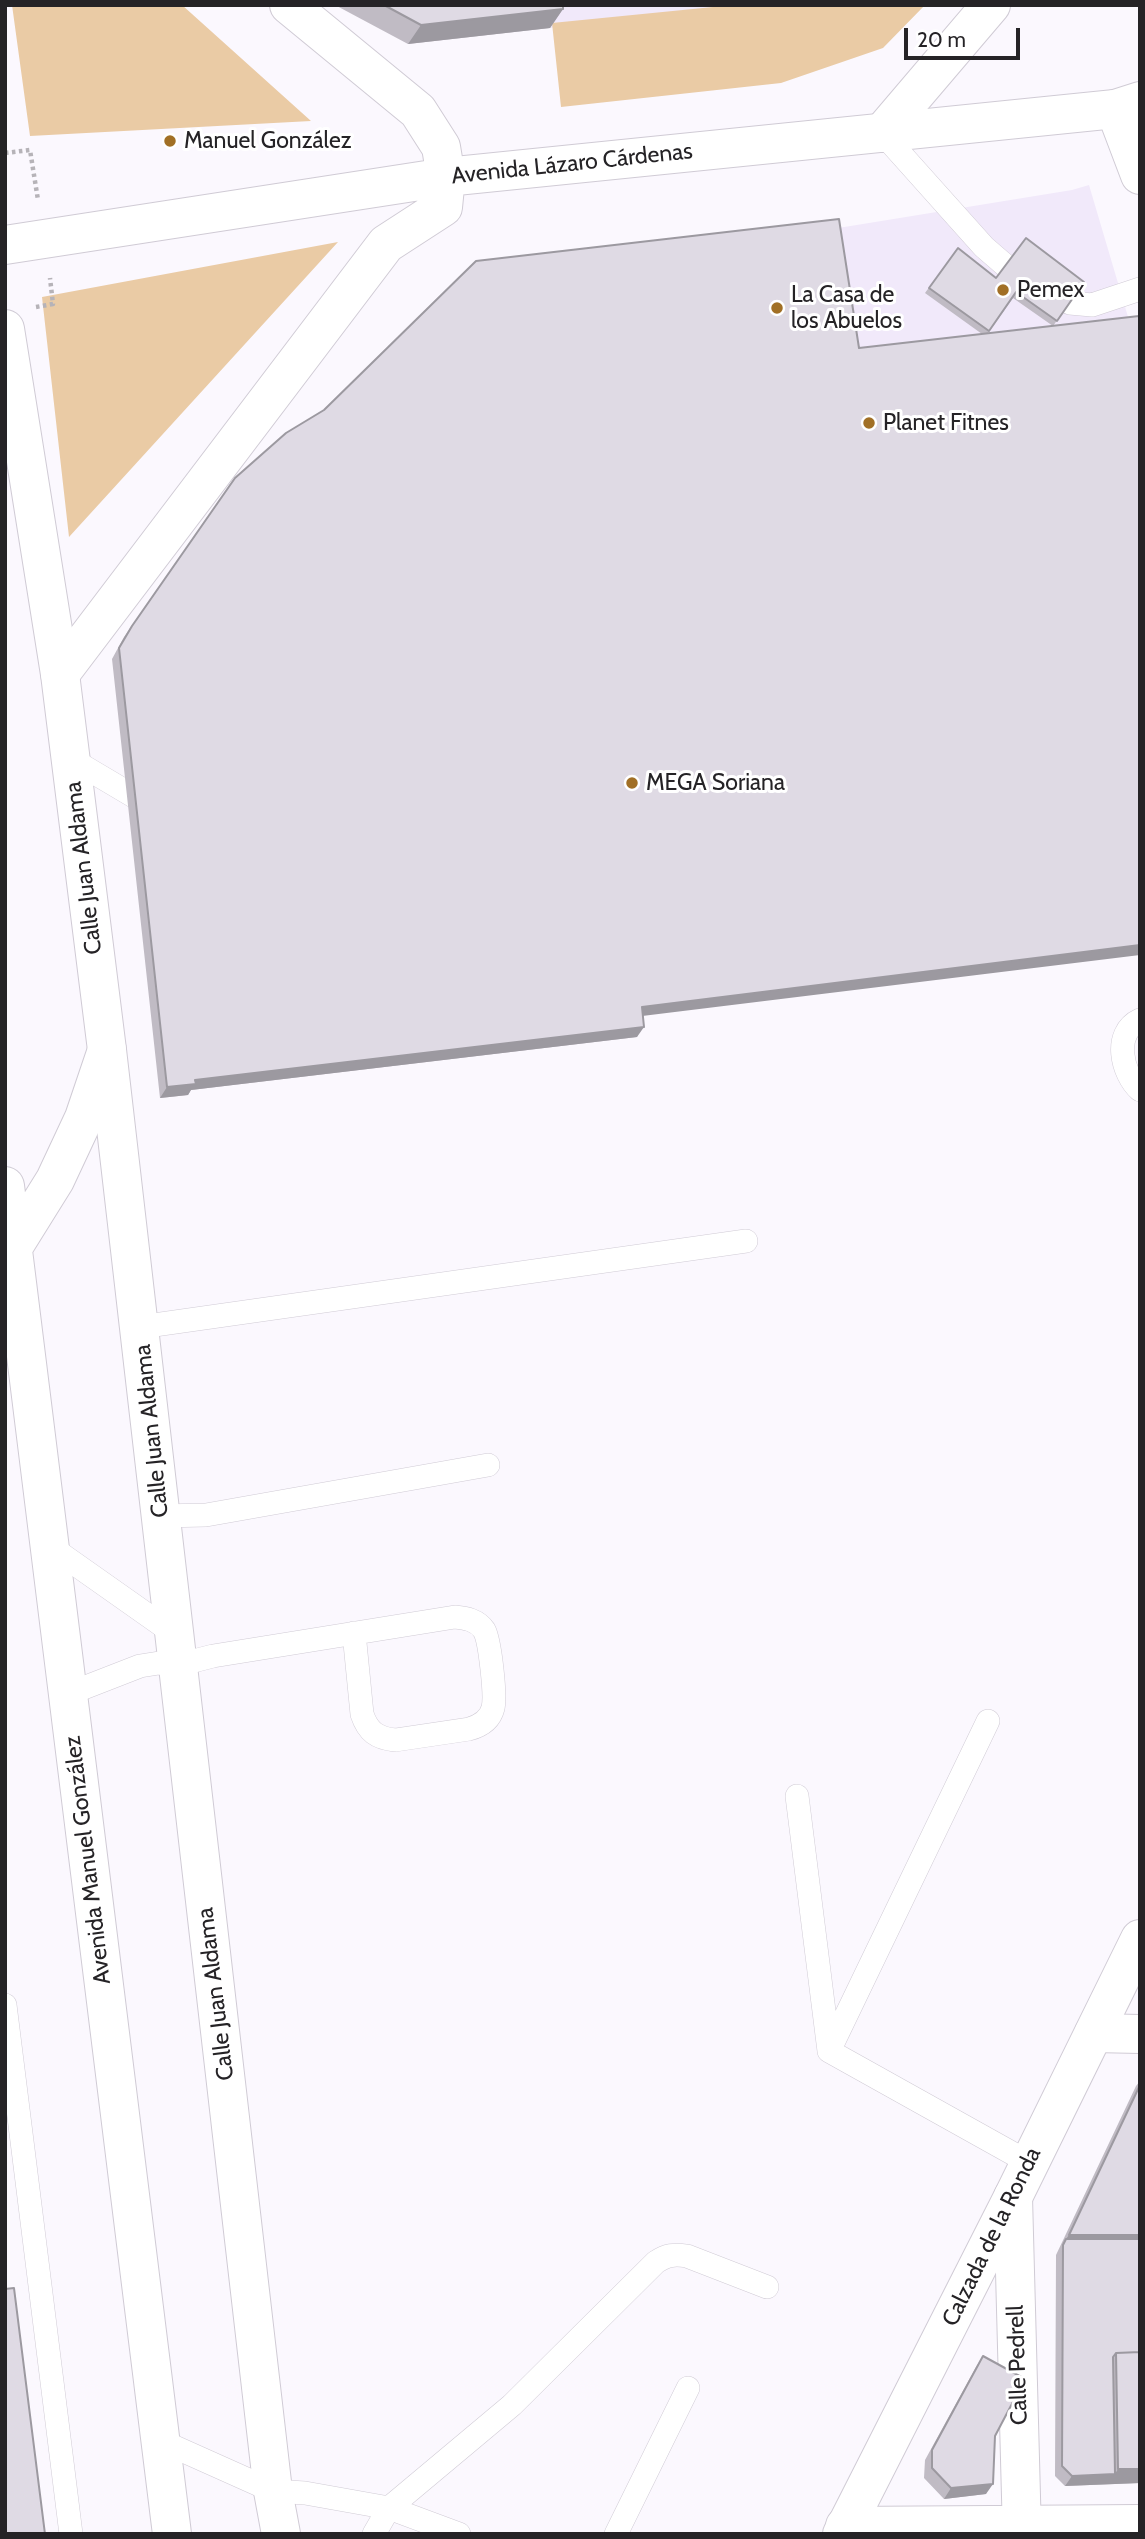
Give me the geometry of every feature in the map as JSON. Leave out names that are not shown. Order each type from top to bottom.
[{"type":"street","points":[[60,674],[386,244],[443,206],[446,177],[441,147],[418,111],[289,5]]},
{"type":"street","points":[[882,133],[991,5]]},
{"type":"street","points":[[1127,105],[1140,175]]},
{"type":"street","name":"Avenida Lázaro Cárdenas","points":[[5,245],[446,177],[1127,105]]},
{"type":"street","name":"Calle Juan Aldama","points":[[5,330],[71,759],[140,1327],[273,2491],[281,2534]]},
{"type":"street","points":[[12,1249],[55,1180],[84,1118],[107,1050]]},
{"type":"street","name":"Avenida Manuel González","points":[[5,1186],[172,2534]]},
{"type":"street","name":"Calzada de la Ronda","points":[[844,2530],[1140,1939]]},
{"type":"street","points":[[1094,2033],[1140,2034]]},
{"type":"street","name":"Calle Pedrell","points":[[1013,2197],[1022,2530]]},
{"type":"street","points":[[844,2530],[1022,2530],[1140,2524]]},
{"type":"lane","points":[[882,133],[984,247],[1006,266]]},
{"type":"lane","points":[[1069,303],[1092,305],[1140,289]]},
{"type":"lane","points":[[71,759],[150,807],[178,808]]},
{"type":"lane","points":[[1140,1020],[1127,1031],[1122,1050],[1131,1081],[1140,1090]]},
{"type":"lane","points":[[140,1327],[746,1241]]},
{"type":"lane","points":[[161,1516],[206,1515],[488,1465]]},
{"type":"lane","points":[[51,1547],[176,1649],[213,1656],[354,1633],[455,1617],[467,1618],[485,1631],[488,1643],[493,1698],[493,1709],[488,1719],[469,1729],[396,1740],[373,1734],[362,1714],[354,1633]]},
{"type":"lane","points":[[68,1694],[140,1665],[159,1663],[176,1649]]},
{"type":"lane","points":[[829,2052],[988,1721]]},
{"type":"lane","points":[[797,1796],[829,2052]]},
{"type":"lane","points":[[5,2005],[71,2534]]},
{"type":"lane","points":[[829,2052],[1028,2162]]},
{"type":"lane","points":[[374,2534],[389,2508],[512,2405],[665,2256],[687,2256],[767,2287]]},
{"type":"lane","points":[[615,2534],[688,2388]]},
{"type":"lane","points":[[159,2440],[273,2491],[305,2493],[389,2508],[459,2534]]},
{"type":"shaded area","points":[[12,5],[182,5],[311,121],[30,136]]},
{"type":"shaded area","points":[[547,5],[751,5],[550,28]]},
{"type":"shaded area","points":[[733,5],[925,5],[883,48],[781,83],[561,107],[552,23]]},
{"type":"shaded area","points":[[1089,185],[1131,327],[851,358],[832,229]]},
{"type":"shaded area","points":[[338,242],[69,537],[42,297]]},
{"type":"building","points":[[384,5],[563,5],[563,9],[421,25]]},
{"type":"building","name":"MEGA Soriana","points":[[839,219],[859,348],[1139,316],[1140,945],[642,1007],[644,1027],[195,1080],[196,1084],[167,1087],[119,648],[235,478],[286,433],[324,410],[476,261]]},
{"type":"building","points":[[1026,238],[1084,282],[1057,321],[1016,292],[989,331],[929,288],[958,248],[996,278]]},
{"type":"building","points":[[1140,2085],[1140,2235],[1069,2235]]},
{"type":"building","points":[[1066,2239],[1140,2239],[1140,2352],[1116,2353],[1113,2357],[1115,2474],[1072,2476],[1062,2466],[1063,2245]]},
{"type":"building","points":[[14,2288],[45,2534],[5,2534],[5,2289]]},
{"type":"building","points":[[1140,2352],[1140,2469],[1118,2469],[1116,2353]]},
{"type":"building","points":[[983,2356],[1025,2379],[995,2436],[993,2484],[951,2488],[932,2468],[932,2450]]},
{"type":"place","name":"Manuel González","points":[[170,141]]},
{"type":"place","name":"Pemex","points":[[1003,290]]},
{"type":"place","name":"La Casa de los Abuelos","points":[[777,308]]},
{"type":"place","name":"Planet Fitnes","points":[[869,423]]},
{"type":"place","name":"MEGA Soriana","points":[[632,783]]}]
